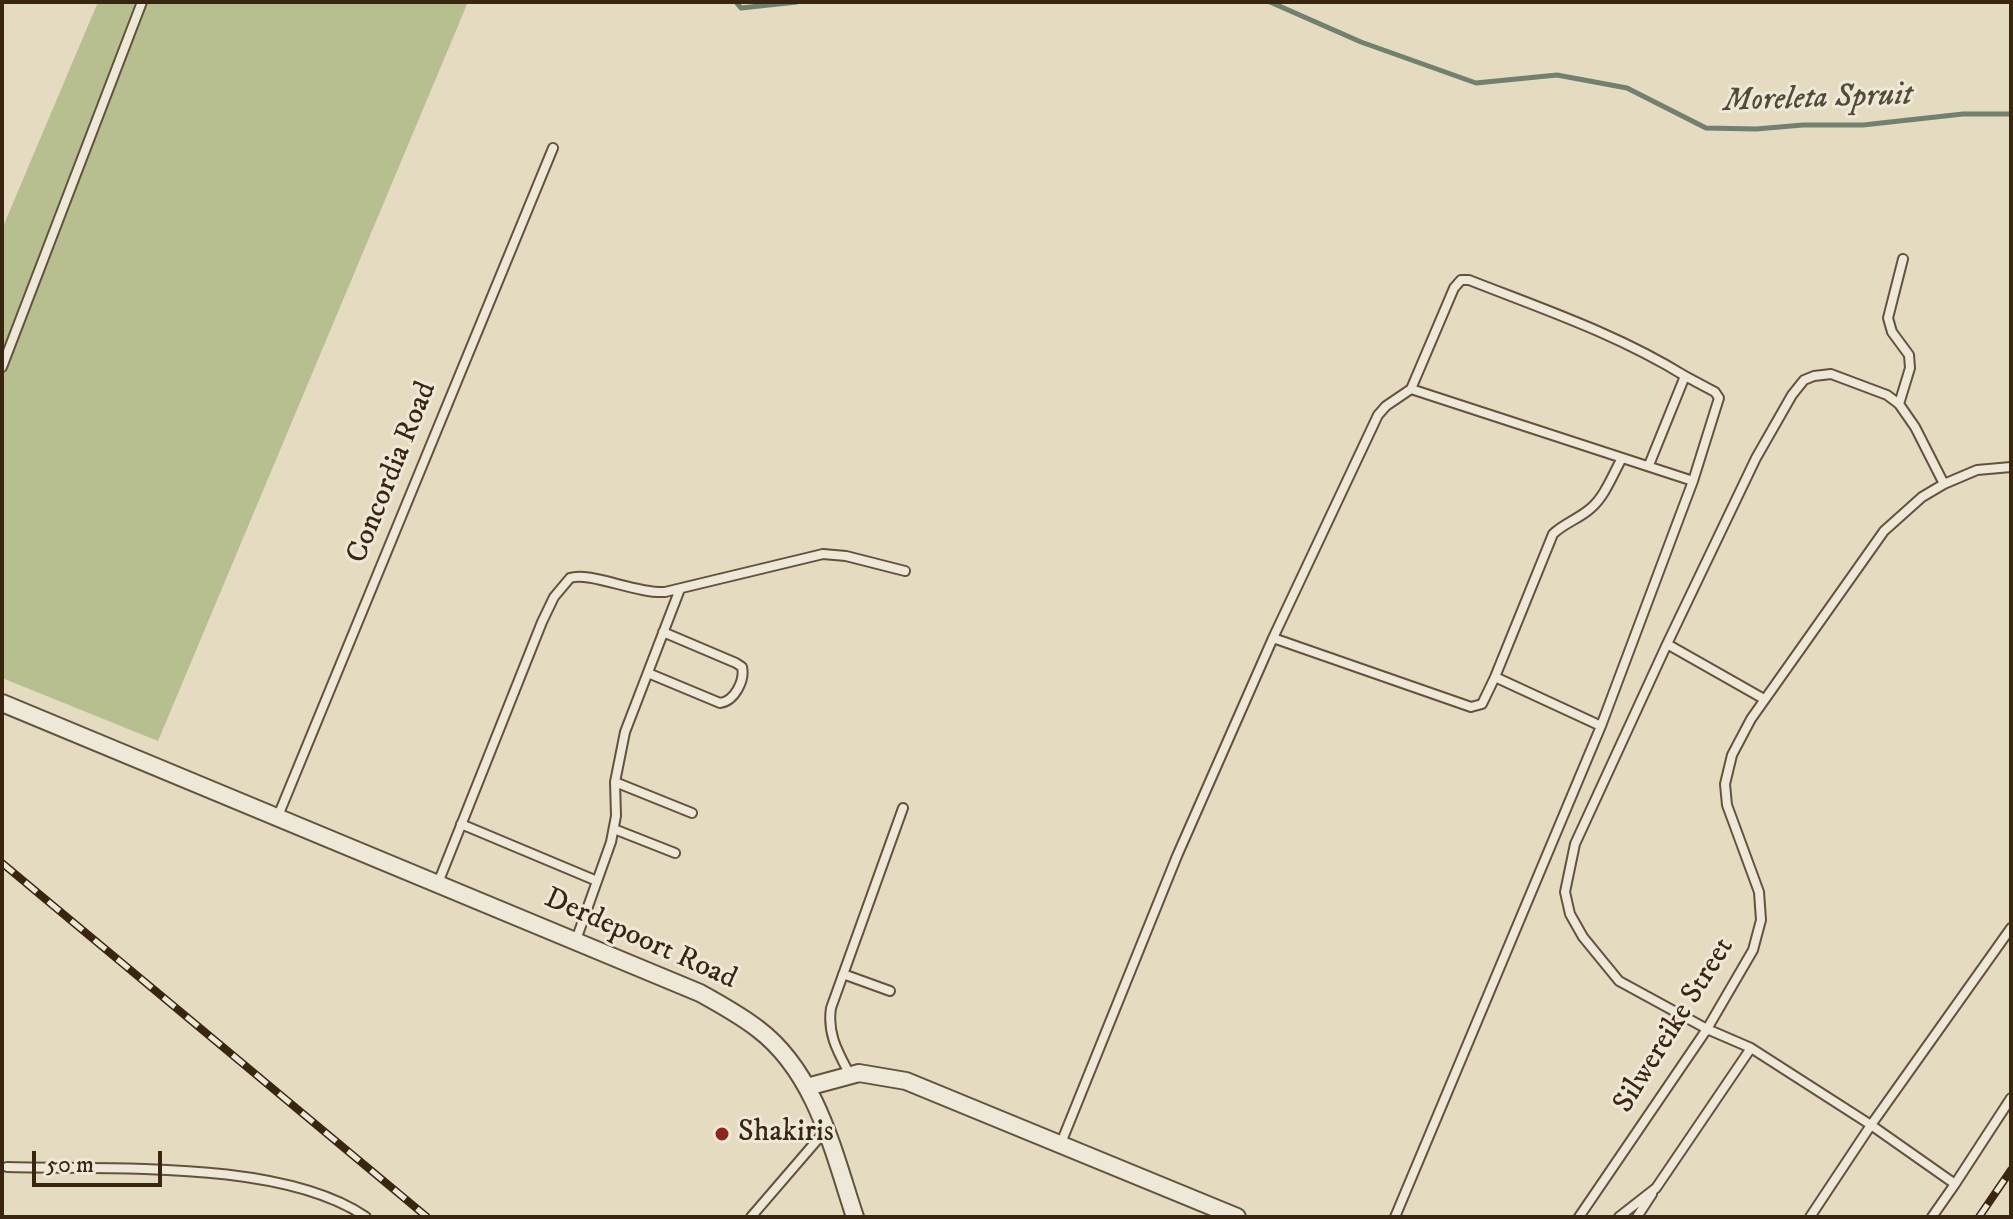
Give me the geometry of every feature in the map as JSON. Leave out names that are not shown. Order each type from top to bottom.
[{"type":"street","name":"Derdepoort Road","points":[[2,703],[576,940],[700,993],[731,1010],[760,1030],[785,1055],[807,1087],[826,1130],[855,1217]]},
{"type":"street","points":[[807,1087],[864,1073],[927,1087],[1237,1217]]},
{"type":"lane","points":[[2,367],[142,2]]},
{"type":"lane","name":"Concordia Road","points":[[278,816],[553,148]]},
{"type":"lane","points":[[1899,404],[1910,368],[1909,355],[1892,332],[1888,318],[1903,259]]},
{"type":"lane","points":[[1061,1143],[1177,856],[1273,638],[1378,415],[1411,389],[1454,288],[1461,280],[1469,280],[1608,334],[1646,352],[1715,392],[1719,398],[1693,481],[1601,726],[1395,1217]]},
{"type":"lane","points":[[1944,484],[1915,427],[1899,404],[1887,395],[1831,374],[1804,380],[1756,458],[1667,644],[1575,844],[1565,892],[1570,914],[1583,937],[1619,981],[1707,1029],[1751,1048],[1871,1125],[1955,1184]]},
{"type":"lane","points":[[1649,465],[1685,376]]},
{"type":"lane","points":[[1411,389],[1693,481]]},
{"type":"lane","points":[[1273,638],[1471,707],[1482,704],[1553,534],[1563,524],[1589,510],[1622,458]]},
{"type":"lane","points":[[1667,644],[1764,699],[1884,531],[1922,497],[1944,484],[1977,470],[2011,467]]},
{"type":"lane","points":[[438,883],[542,622],[563,584],[576,576],[653,593],[823,554],[846,556],[905,571]]},
{"type":"lane","points":[[576,940],[614,829],[615,782],[625,732],[680,589]]},
{"type":"lane","points":[[648,673],[720,703],[727,702],[734,695],[744,674],[742,667],[736,663],[663,632]]},
{"type":"lane","points":[[1495,677],[1601,726]]},
{"type":"lane","name":"Silwereike Street","points":[[1579,1217],[1707,1029],[1753,950],[1761,920],[1759,892],[1727,805],[1725,784],[1732,755],[1764,699]]},
{"type":"lane","points":[[615,782],[692,813]]},
{"type":"lane","points":[[850,1075],[831,1039],[828,1024],[831,1008],[903,808]]},
{"type":"lane","points":[[461,824],[597,881]]},
{"type":"lane","points":[[614,829],[675,853]]},
{"type":"lane","points":[[1810,1217],[1871,1125],[2011,928]]},
{"type":"lane","points":[[843,974],[890,991]]},
{"type":"lane","points":[[1637,1217],[1751,1048]]},
{"type":"lane","points":[[1932,1217],[2011,1098]]},
{"type":"lane","points":[[751,1217],[826,1130]]},
{"type":"lane","points":[[7,1167],[207,1172],[311,1190],[329,1196],[366,1217]]},
{"type":"lane","points":[[1619,1217],[1656,1188]]},
{"type":"green space","points":[[98,2],[468,2],[158,741],[2,678],[2,229]]},
{"type":"waterway","name":"Moreleta Spruit","points":[[736,2],[741,8],[797,2]]},
{"type":"waterway","name":"Moreleta Spruit","points":[[1270,2],[1361,42],[1476,83],[1557,75],[1627,88],[1706,128],[1863,125],[1963,114],[2011,114]]},
{"type":"railway","points":[[2,863],[427,1217]]},
{"type":"railway","points":[[1979,1217],[2011,1170]]},
{"type":"place","name":"Shakiris","points":[[722,1134]]}]
